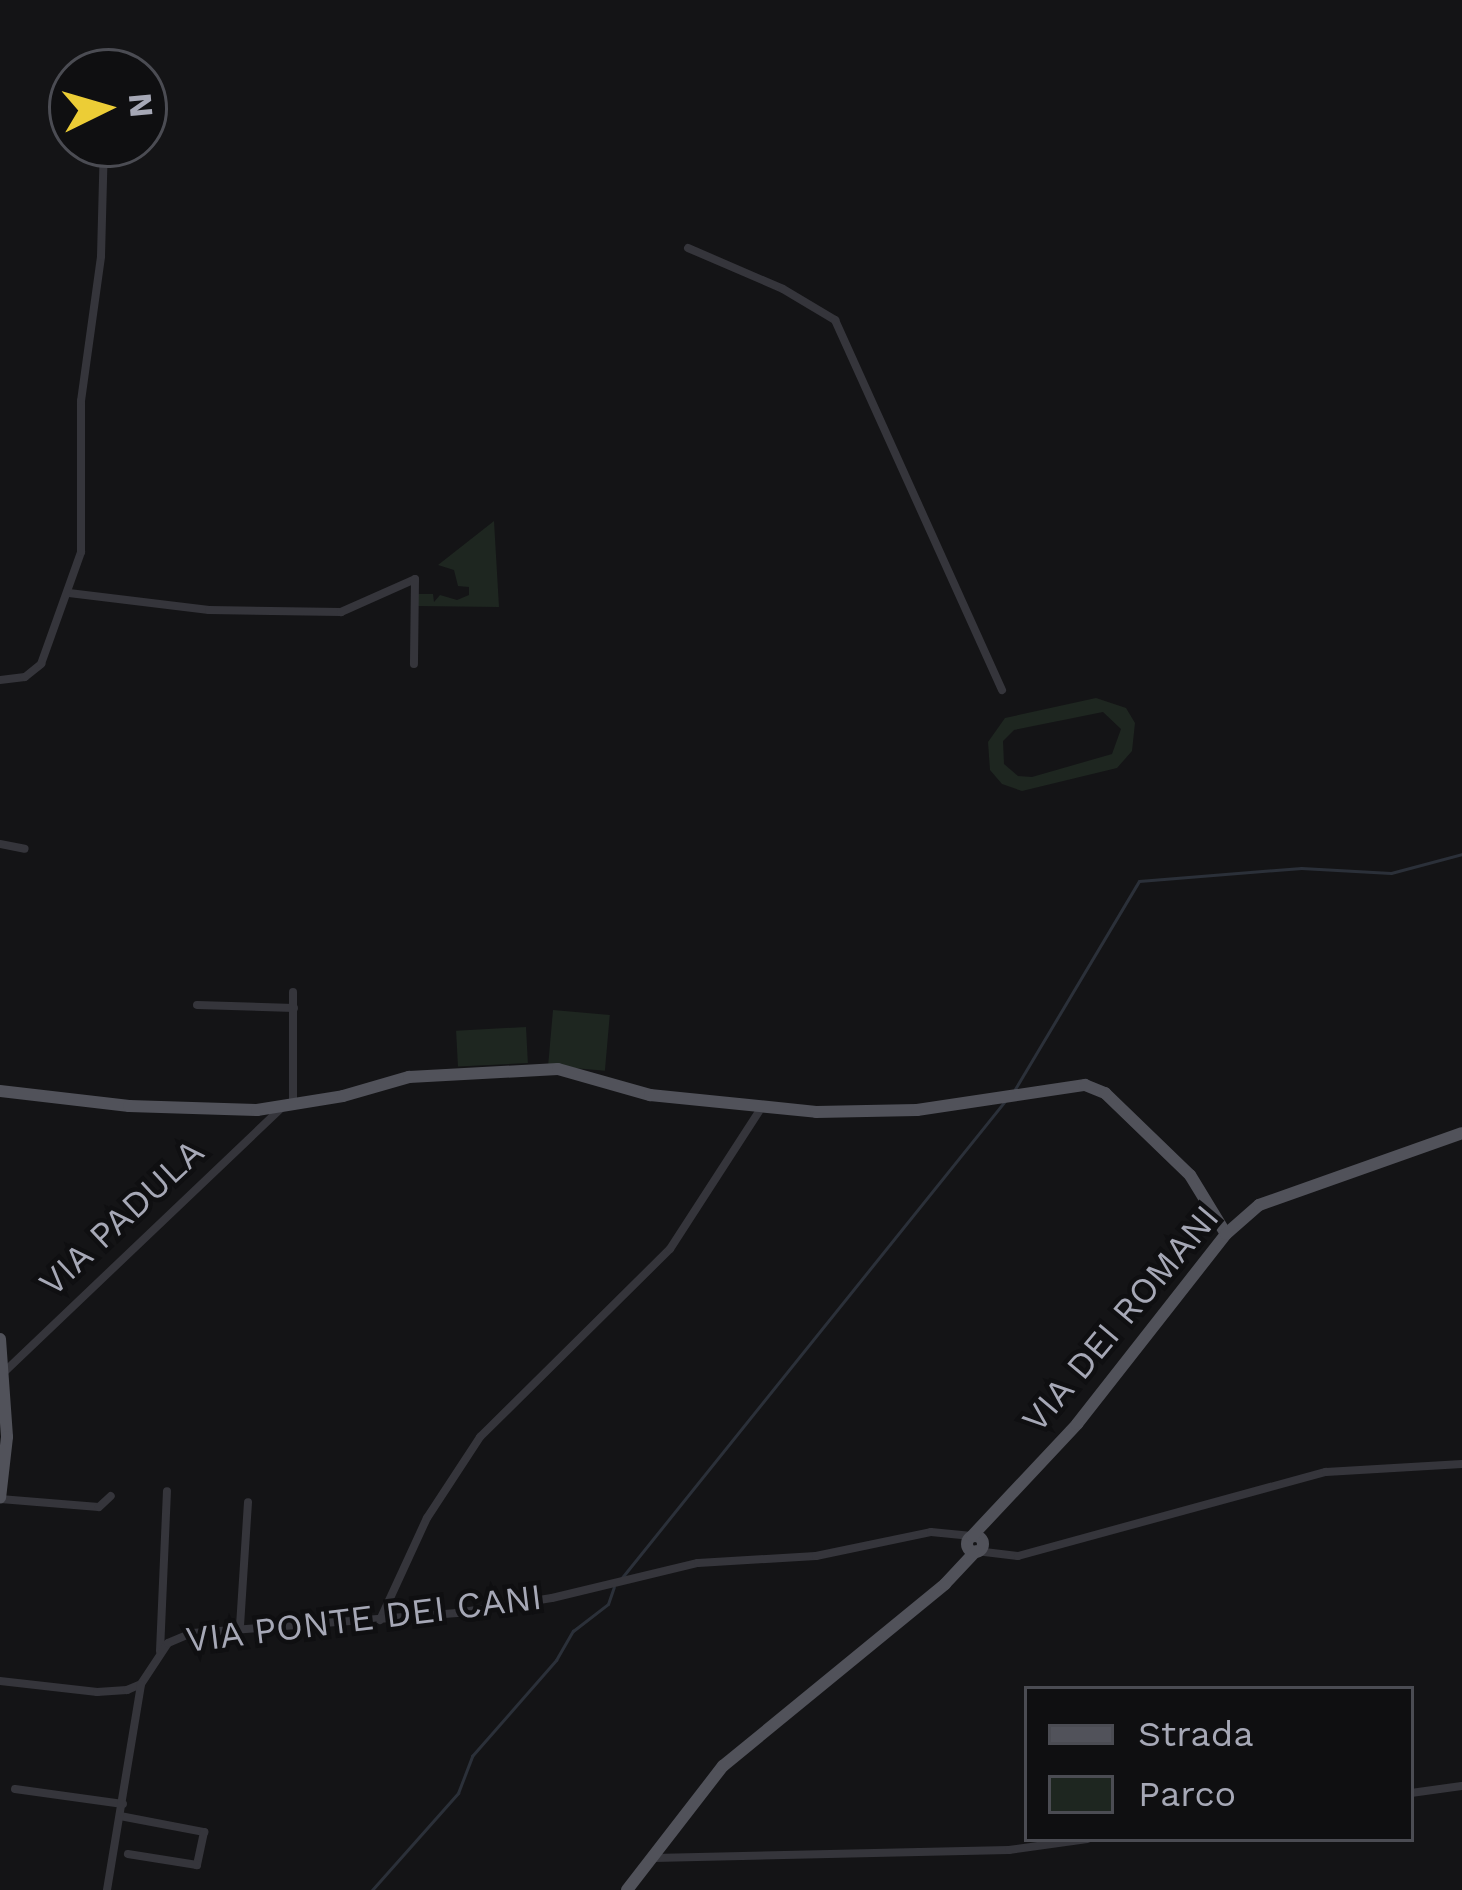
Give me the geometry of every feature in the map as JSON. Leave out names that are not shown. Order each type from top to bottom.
[{"type":"main road","name":"VIA PADULA","points":[[0,1091],[129,1106],[287,1107],[438,1074],[558,1069],[650,1095],[760,1110],[917,1110],[1071,1084],[1105,1093],[1190,1175],[1226,1234]]},
{"type":"main road","name":"VIA DEI ROMANI","points":[[627,1890],[723,1766],[974,1544],[1090,1408],[1226,1234],[1259,1205],[1288,1190],[1462,1133]]},
{"type":"main road","points":[[0,1340],[7,1437],[0,1498]]},
{"type":"street","points":[[0,680],[25,677],[41,664],[69,593],[82,531],[81,401],[101,256],[103,168]]},
{"type":"street","points":[[688,248],[783,289],[835,320],[1002,690]]},
{"type":"street","points":[[69,593],[209,610],[340,612],[415,579],[414,664]]},
{"type":"street","points":[[0,844],[26,849]]},
{"type":"street","points":[[287,1107],[293,992]]},
{"type":"street","points":[[197,1005],[294,1008]]},
{"type":"street","name":"VIA PADULA","points":[[2,1374],[287,1107]]},
{"type":"street","points":[[380,1619],[427,1518],[480,1438],[670,1249],[760,1110]]},
{"type":"street","name":"VIA PONTE DEI CANI","points":[[0,1681],[97,1692],[141,1684],[160,1651],[182,1636],[240,1626],[380,1619],[552,1598],[698,1563],[816,1556],[931,1532],[1018,1556],[1326,1472],[1462,1464]]},
{"type":"street","points":[[160,1651],[167,1491]]},
{"type":"street","points":[[0,1498],[99,1507],[111,1496]]},
{"type":"street","points":[[240,1626],[248,1502]]},
{"type":"street","points":[[107,1890],[121,1853],[120,1816],[141,1684]]},
{"type":"street","points":[[1414,1793],[1462,1786]]},
{"type":"street","points":[[15,1789],[123,1804]]},
{"type":"street","points":[[120,1816],[204,1832],[197,1865],[121,1853]]},
{"type":"street","points":[[654,1858],[1009,1850],[1066,1842]]},
{"type":"green space","points":[[494,521],[499,607],[418,606],[418,594],[433,594],[434,602],[440,595],[457,600],[469,595],[469,587],[458,586],[454,570],[438,565]]},
{"type":"green space","points":[[1096,698],[1126,708],[1135,723],[1132,751],[1117,768],[1022,791],[1002,784],[990,770],[988,742],[1005,718]],"holes":[[[1103,712],[1121,729],[1112,754],[1032,777],[1018,776],[1004,764],[1003,741],[1014,730]]]},
{"type":"green space","points":[[553,1010],[610,1015],[605,1071],[548,1066]]},
{"type":"green space","points":[[526,1027],[528,1063],[458,1067],[456,1031]]},
{"type":"waterway","points":[[1015,1089],[1139,881],[1301,868],[1391,873],[1462,854]]},
{"type":"waterway","points":[[620,1580],[1005,1101]]},
{"type":"waterway","points":[[372,1890],[458,1793],[472,1756],[556,1660],[573,1631],[608,1604],[614,1587]]}]
